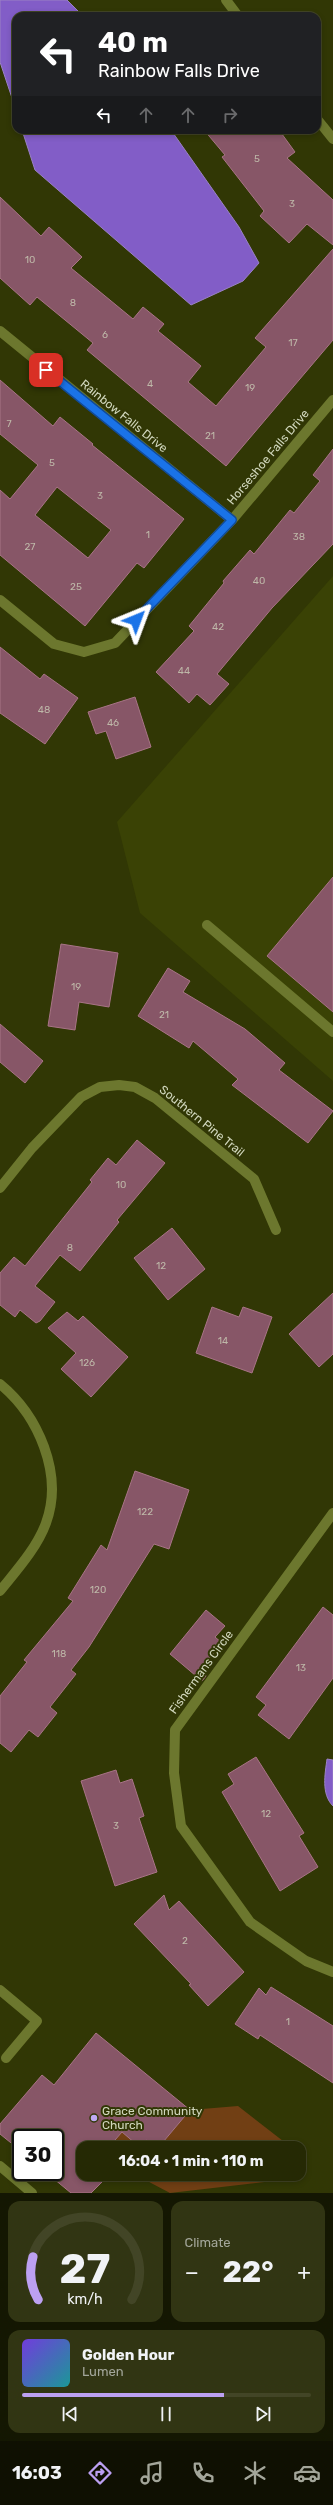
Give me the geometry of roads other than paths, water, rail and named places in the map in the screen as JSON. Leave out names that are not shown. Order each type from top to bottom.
[{"type":"street","points":[[226,0],[235,12]]},
{"type":"street","points":[[321,124],[333,139]]},
{"type":"street","name":"Rainbow Falls Drive","points":[[0,331],[232,520]]},
{"type":"street","name":"Horseshoe Falls Drive","points":[[0,600],[54,644],[84,652],[115,643],[232,520],[333,400]]},
{"type":"street","points":[[207,925],[333,1032]]},
{"type":"street","name":"Southern Pine Trail","points":[[0,1188],[32,1148],[81,1097],[100,1087],[119,1085],[135,1087],[155,1098],[254,1180],[276,1230]]},
{"type":"street","points":[[0,1384],[15,1396],[35,1427],[48,1455],[51,1491],[46,1523],[35,1543],[0,1591]]},
{"type":"street","name":"Fishermans Circle","points":[[333,1513],[175,1730],[174,1773],[181,1826],[250,1922],[306,1961],[333,1972]]},
{"type":"street","points":[[0,1990],[37,2021],[6,2058]]},
{"type":"street","points":[[0,2166],[32,2193]]},
{"type":"place","name":"Grace Community Church","points":[[94,2118]]}]
